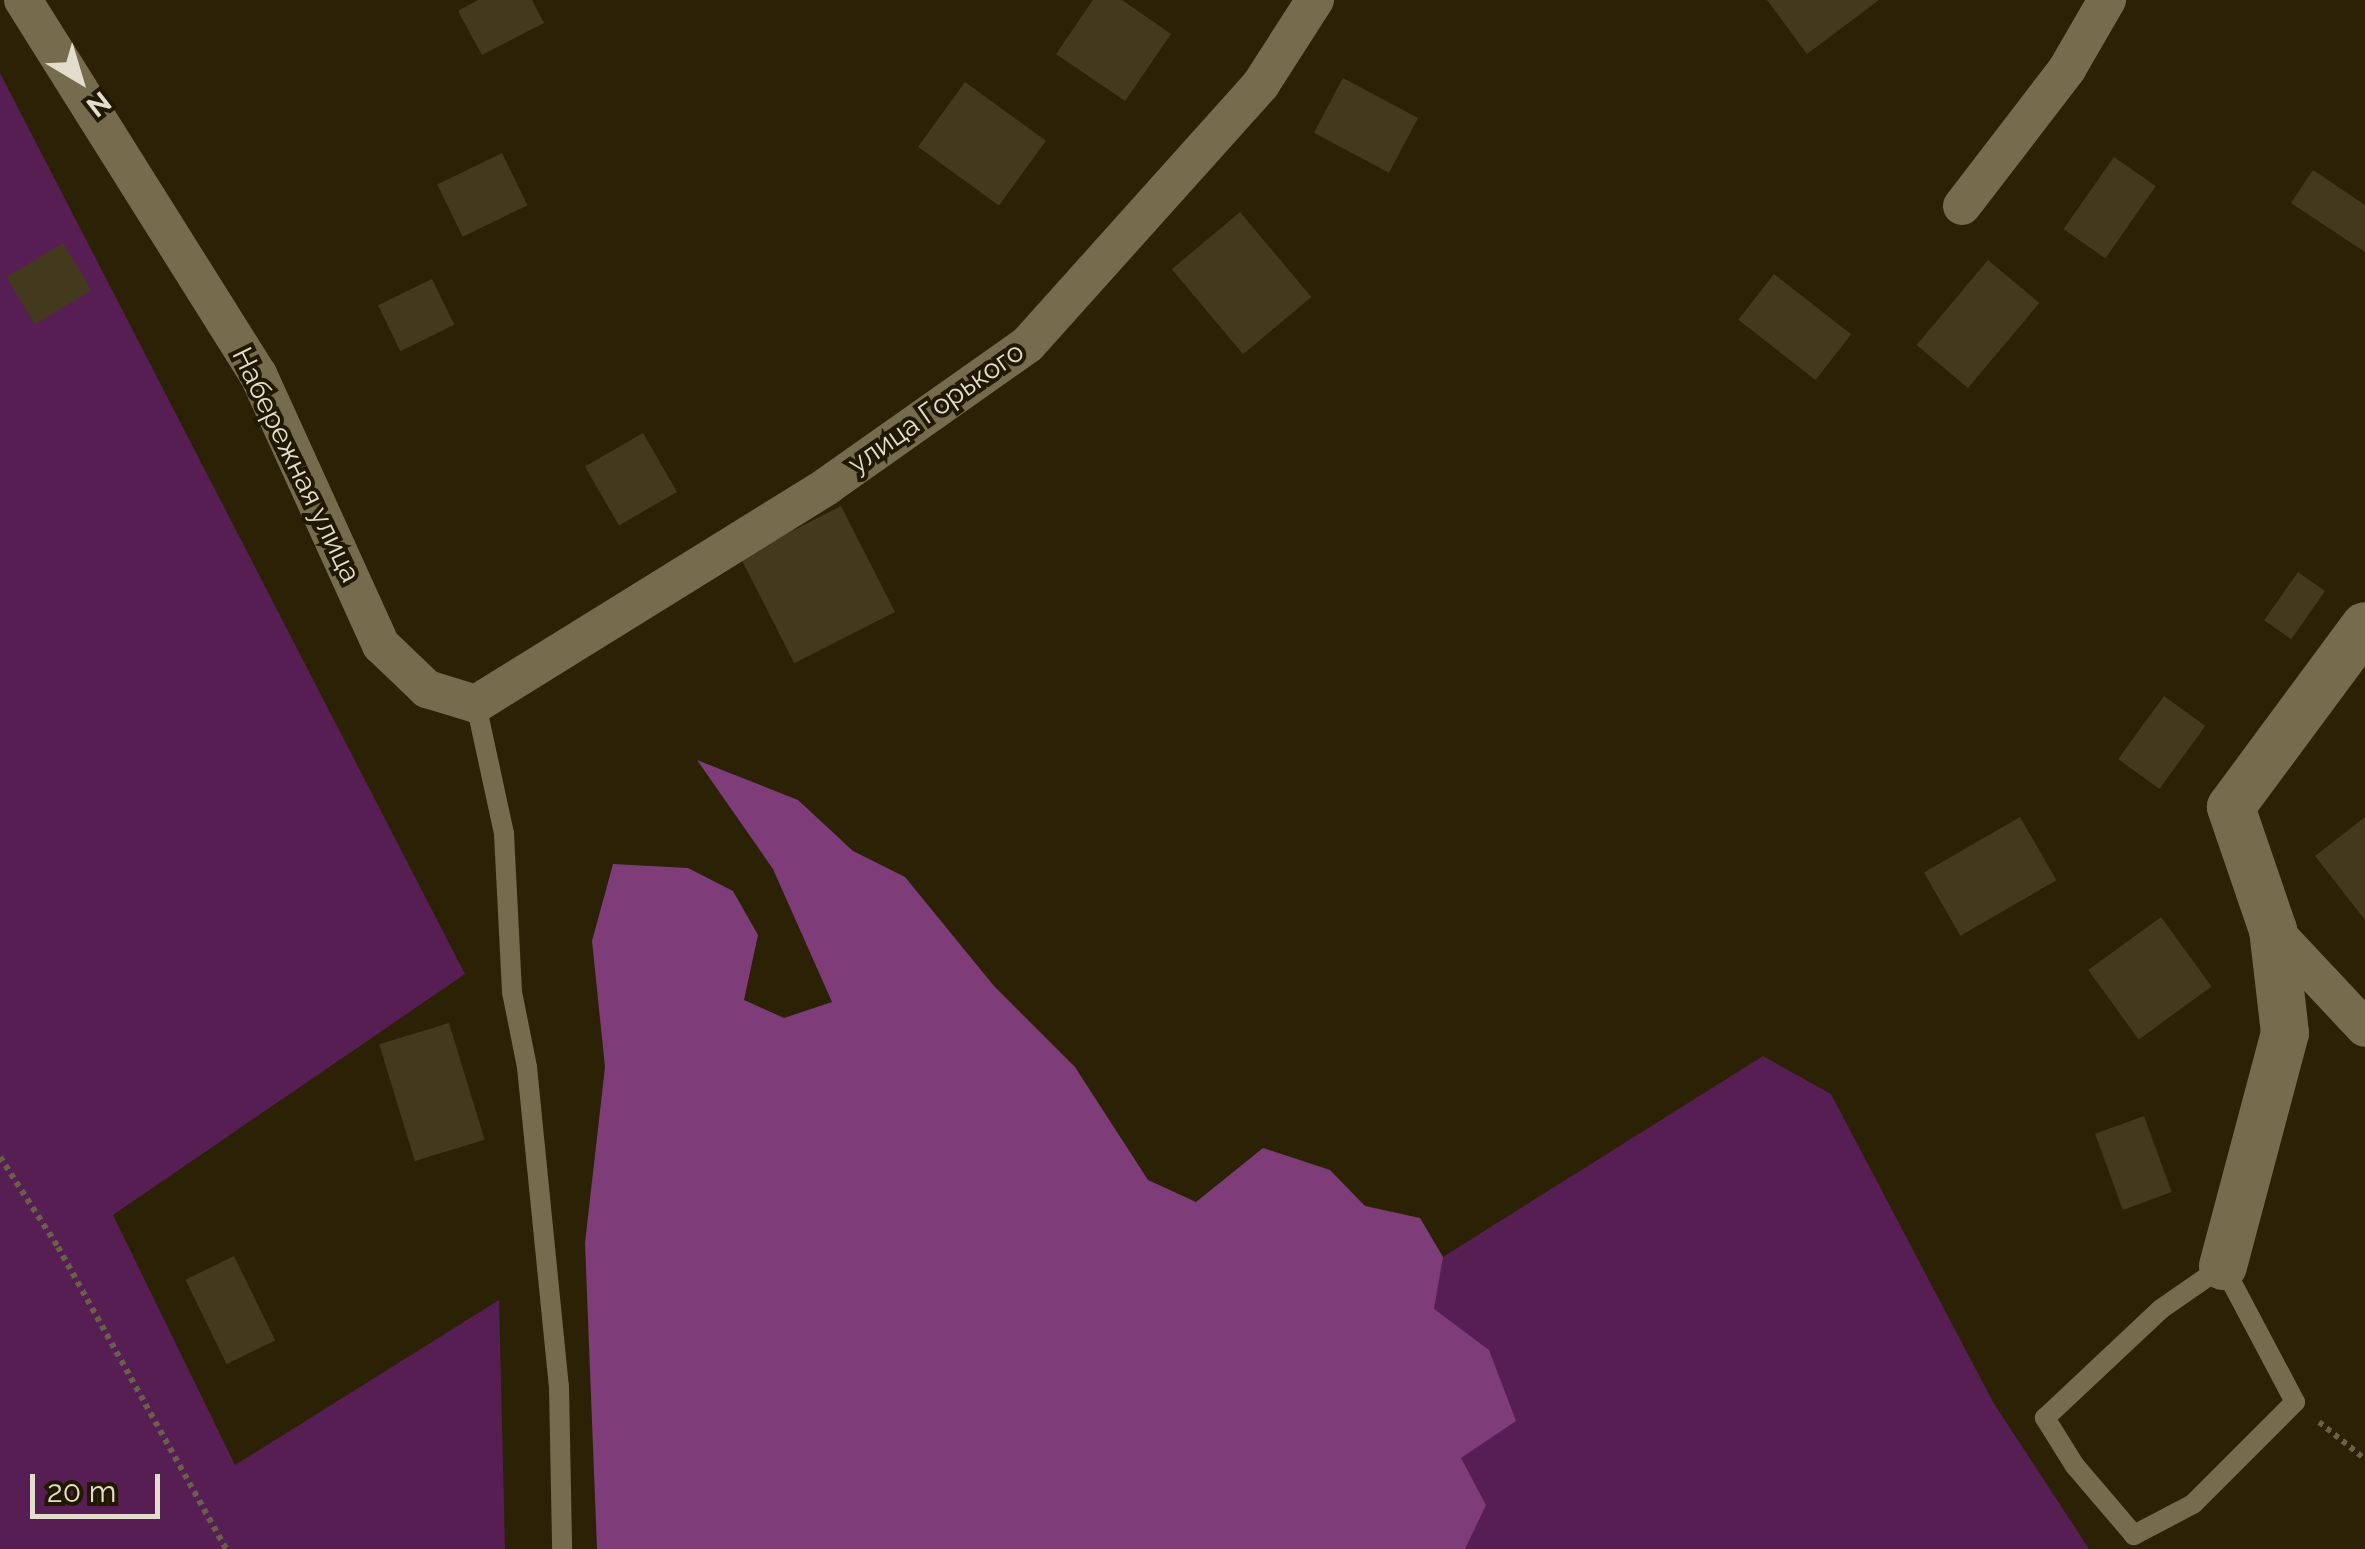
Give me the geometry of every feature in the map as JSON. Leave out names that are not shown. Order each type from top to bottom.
[{"type":"street","name":"Набережная улица","points":[[23,0],[258,374],[381,645],[428,689],[476,704]]},
{"type":"street","name":"улица Горького","points":[[476,704],[827,486],[1028,344],[1260,84],[1315,0]]},
{"type":"street","points":[[1962,206],[2067,69],[2107,0]]},
{"type":"street","points":[[2223,1266],[2285,1033],[2273,930],[2231,806],[2365,626]]},
{"type":"street","points":[[2273,930],[2365,1028]]},
{"type":"lane","points":[[476,704],[504,834],[512,992],[527,1068],[559,1386],[562,1549]]},
{"type":"lane","points":[[2223,1266],[2295,1402],[2193,1504],[2134,1536],[2075,1466],[2045,1418],[2161,1309],[2223,1266]]},
{"type":"path","points":[[0,1158],[58,1247],[226,1549]]},
{"type":"path","points":[[2295,1402],[2365,1459]]},
{"type":"shaded area","points":[[0,73],[465,974],[113,1215],[235,1465],[499,1300],[505,1549],[0,1549]]},
{"type":"shaded area","points":[[697,760],[798,800],[853,851],[905,877],[994,986],[1075,1067],[1148,1180],[1196,1202],[1263,1148],[1330,1170],[1365,1206],[1420,1218],[1443,1257],[1434,1309],[1489,1350],[1516,1421],[1461,1458],[1486,1505],[1465,1549],[597,1549],[585,1243],[605,1067],[592,941],[613,864],[688,868],[733,891],[758,935],[744,1000],[784,1018],[832,1002],[773,869]]},
{"type":"shaded area","points":[[1763,1056],[1831,1094],[1993,1402],[2089,1549],[1168,1549],[1443,1257]]},
{"type":"building","points":[[478,0],[532,0],[544,23],[482,55],[458,11]]},
{"type":"building","points":[[1093,0],[1122,0],[1171,34],[1125,101],[1056,54]]},
{"type":"building","points":[[1767,0],[1879,0],[1807,54]]},
{"type":"building","points":[[1343,78],[1418,118],[1389,173],[1314,133]]},
{"type":"building","points":[[965,82],[1046,141],[999,205],[918,147]]},
{"type":"building","points":[[502,153],[527,205],[463,237],[437,185]]},
{"type":"building","points":[[2114,157],[2156,186],[2105,258],[2064,229]]},
{"type":"building","points":[[2313,170],[2365,205],[2365,252],[2291,203]]},
{"type":"building","points":[[1240,212],[1311,297],[1243,354],[1172,269]]},
{"type":"building","points":[[63,243],[91,290],[35,324],[6,277]]},
{"type":"building","points":[[1988,260],[2039,303],[1968,388],[1917,345]]},
{"type":"building","points":[[1774,274],[1851,334],[1816,380],[1738,320]]},
{"type":"building","points":[[432,279],[454,325],[400,351],[378,305]]},
{"type":"building","points":[[643,433],[677,492],[619,525],[585,466]]},
{"type":"building","points":[[841,506],[895,612],[794,663],[740,557]]},
{"type":"building","points":[[2298,572],[2325,591],[2291,639],[2264,620]]},
{"type":"building","points":[[2164,696],[2205,726],[2159,789],[2118,759]]},
{"type":"building","points":[[2020,817],[2056,880],[1960,936],[1924,872]]},
{"type":"building","points":[[2365,817],[2365,920],[2315,856]]},
{"type":"building","points":[[2161,917],[2212,987],[2139,1039],[2088,970]]},
{"type":"building","points":[[449,1023],[485,1140],[415,1161],[379,1044]]},
{"type":"building","points":[[2144,1116],[2172,1192],[2123,1210],[2095,1134]]},
{"type":"building","points":[[234,1256],[275,1340],[227,1364],[185,1280]]}]
